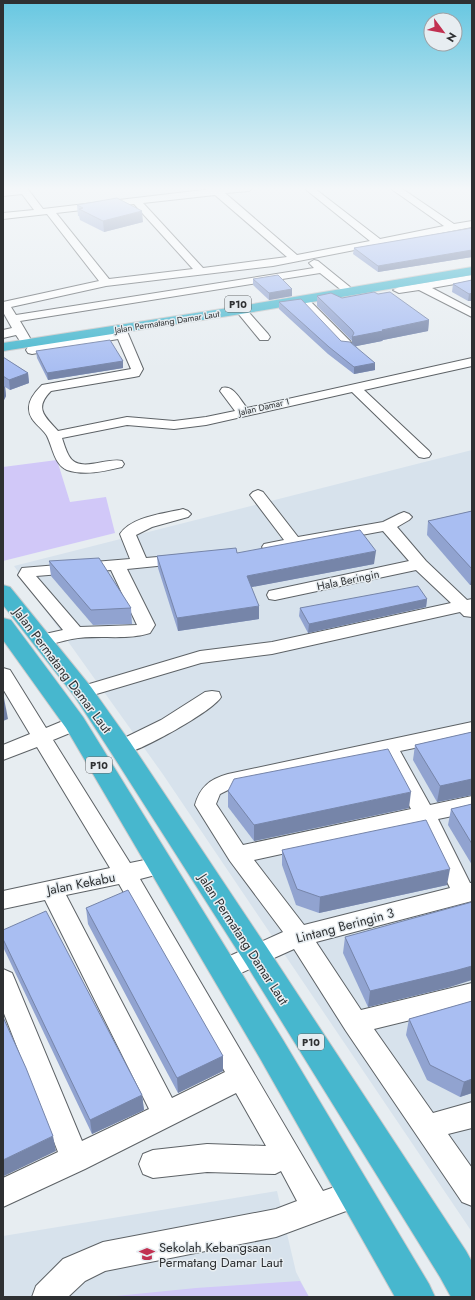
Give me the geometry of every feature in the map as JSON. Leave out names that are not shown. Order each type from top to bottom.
[{"type":"highway","name":"Jalan Permatang Damar Laut","points":[[3,341],[22,334],[344,287],[472,266]]},
{"type":"highway","name":"Jalan Permatang Damar Laut","points":[[3,347],[121,332],[472,271]]},
{"type":"highway","name":"Jalan Permatang Damar Laut","points":[[3,591],[83,692],[121,748],[256,955],[453,1264],[471,1297]]},
{"type":"highway","name":"Jalan Permatang Damar Laut","points":[[3,625],[75,723],[159,866],[272,1050],[416,1297]]},
{"type":"highway","points":[[187,911],[189,938],[243,1025],[272,1050]]},
{"type":"street","points":[[76,249],[106,283]]},
{"type":"street","points":[[180,249],[200,271]]},
{"type":"street","points":[[284,249],[296,259]]},
{"type":"street","points":[[22,334],[4,303],[106,283],[266,264],[346,249]]},
{"type":"street","points":[[307,257],[344,287]]},
{"type":"street","points":[[13,319],[322,270]]},
{"type":"street","points":[[399,290],[472,278]]},
{"type":"street","points":[[457,280],[472,289]]},
{"type":"street","points":[[420,286],[472,314]]},
{"type":"street","points":[[337,301],[364,296],[367,292],[365,290]]},
{"type":"street","points":[[303,300],[346,344]]},
{"type":"street","points":[[241,310],[264,337]]},
{"type":"street","points":[[32,350],[121,332],[137,369],[134,373],[54,386],[43,391],[35,406],[36,413],[54,436],[56,444],[66,463],[72,466],[88,468],[117,464]]},
{"type":"street","points":[[3,334],[22,334]]},
{"type":"street","name":"Jalan Damar 1","points":[[54,436],[127,421],[174,425],[206,421],[354,387],[419,375],[472,362]]},
{"type":"street","points":[[354,387],[424,454]]},
{"type":"street","points":[[227,391],[243,412]]},
{"type":"street","points":[[258,495],[294,542]]},
{"type":"street","points":[[140,564],[128,534],[135,527],[182,514]]},
{"type":"street","points":[[256,550],[387,526],[404,516]]},
{"type":"street","points":[[387,526],[420,564],[469,608]]},
{"type":"street","points":[[75,633],[26,575],[31,571],[117,566],[195,559]]},
{"type":"street","name":"Hala Beringin","points":[[275,595],[420,564]]},
{"type":"street","points":[[42,640],[75,633],[144,629],[146,624],[117,566]]},
{"type":"street","points":[[83,692],[200,657],[272,648],[469,608]]},
{"type":"street","points":[[5,680],[42,736],[126,874],[317,1208]]},
{"type":"street","points":[[121,748],[193,711],[212,697]]},
{"type":"street","points":[[3,754],[75,723]]},
{"type":"street","points":[[472,729],[228,781],[216,786],[207,795],[205,805],[238,855],[299,936],[355,1022],[472,1192]]},
{"type":"street","points":[[388,748],[468,893]]},
{"type":"street","points":[[238,855],[472,804]]},
{"type":"street","name":"Jalan Kekabu","points":[[3,900],[159,866]]},
{"type":"street","points":[[51,889],[166,1115]]},
{"type":"street","name":"Lintang Beringin 3","points":[[223,970],[299,936],[468,893]]},
{"type":"street","points":[[3,980],[75,1159]]},
{"type":"street","points":[[355,1022],[472,994]]},
{"type":"street","points":[[3,1193],[166,1115],[241,1077]]},
{"type":"street","points":[[428,1127],[472,1114]]},
{"type":"street","points":[[153,1164],[207,1158],[275,1160],[285,1153]]},
{"type":"street","points":[[47,1297],[74,1270],[103,1257],[276,1223],[355,1194]]},
{"type":"shaded area","points":[[472,450],[472,1232],[162,773],[14,566]]},
{"type":"shaded area","points":[[57,460],[70,502],[106,497],[115,533],[3,561],[3,467]]},
{"type":"shaded area","name":"Sekolah Kebangsaan Permatang Damar Laut","points":[[277,1191],[296,1272],[309,1297],[3,1297],[3,1236]]},
{"type":"shaded area","points":[[300,1281],[309,1297],[106,1297],[196,1288]]},
{"type":"building","points":[[355,249],[472,249],[472,250],[378,266]]},
{"type":"building","points":[[278,275],[292,289],[269,293],[253,279]]},
{"type":"building","points":[[472,280],[472,293],[469,294],[453,284]]},
{"type":"building","points":[[374,292],[378,294],[390,292],[429,320],[352,337],[354,333],[352,330],[317,296],[331,293],[342,298]]},
{"type":"building","points":[[301,299],[341,341],[350,342],[375,363],[354,367],[329,347],[279,302]]},
{"type":"building","points":[[110,340],[123,361],[47,373],[36,351]]},
{"type":"building","points":[[3,357],[28,373],[9,380],[3,376]]},
{"type":"building","points":[[472,511],[472,569],[428,521]]},
{"type":"building","points":[[360,530],[376,551],[247,576],[259,606],[177,618],[157,556],[236,548],[237,553]]},
{"type":"building","points":[[99,558],[131,608],[91,610],[49,561]]},
{"type":"building","points":[[418,586],[427,599],[309,624],[300,608]]},
{"type":"building","points":[[472,732],[472,779],[440,786],[415,745]]},
{"type":"building","points":[[388,749],[411,792],[254,825],[228,791],[234,779]]},
{"type":"building","points":[[472,804],[472,844],[451,809]]},
{"type":"building","points":[[426,820],[450,869],[320,897],[297,889],[282,850]]},
{"type":"building","points":[[128,890],[223,1056],[177,1078],[86,908]]},
{"type":"building","points":[[472,902],[472,966],[370,991],[345,937]]},
{"type":"building","points":[[46,911],[142,1095],[90,1120],[3,939],[3,930]]},
{"type":"building","points":[[472,1001],[472,1079],[464,1082],[430,1065],[409,1019]]},
{"type":"building","points":[[3,1017],[26,1068],[53,1136],[3,1160]]},
{"type":"place","name":"Sekolah Kebangsaan Permatang Damar Laut","points":[[147,1254]]}]
